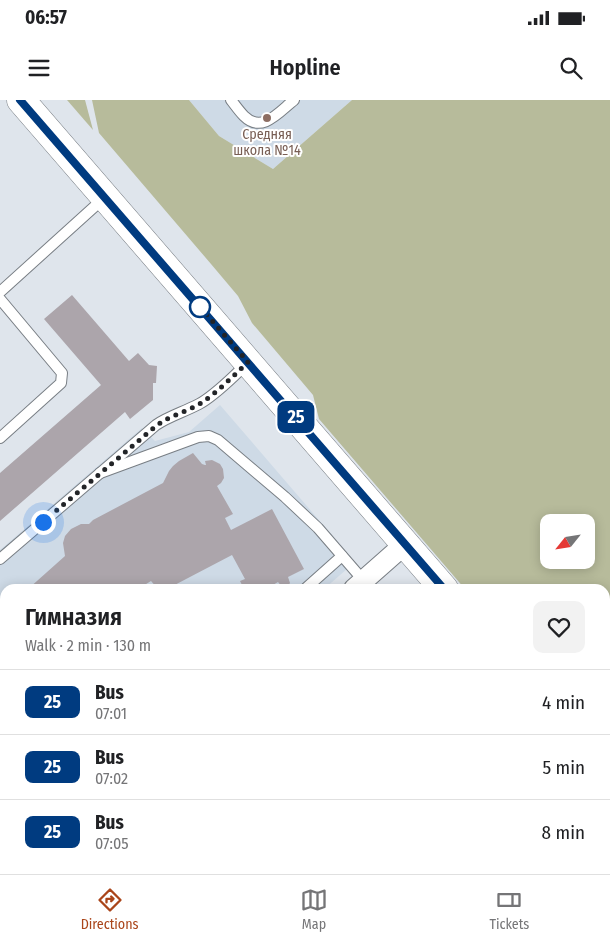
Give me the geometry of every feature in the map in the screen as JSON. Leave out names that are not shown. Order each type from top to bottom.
[{"type":"main road","points":[[20,100],[440,584]]},
{"type":"street","points":[[359,584],[405,544]]},
{"type":"lane","points":[[231,100],[244,116],[252,122],[260,124],[270,120],[294,100]]},
{"type":"lane","points":[[0,292],[105,197]]},
{"type":"lane","points":[[0,299],[62,373],[61,383],[0,438]]},
{"type":"lane","points":[[0,558],[156,426],[170,416],[200,404],[248,362]]},
{"type":"lane","points":[[100,473],[198,437],[208,436],[218,440],[318,528],[342,556],[357,584]]},
{"type":"lane","points":[[311,584],[342,556]]},
{"type":"shaded area","name":"Средняя школа №14","points":[[189,100],[352,100],[273,169],[219,136]]},
{"type":"shaded area","points":[[220,405],[355,562],[330,584],[0,584],[0,550],[142,428],[155,441],[189,432]]},
{"type":"green space","points":[[67,100],[85,100],[93,130]]},
{"type":"green space","points":[[92,100],[189,100],[219,136],[273,169],[352,100],[610,100],[610,584],[461,584],[319,419],[313,395],[252,323],[238,296],[99,133]]},
{"type":"building","points":[[72,295],[129,361],[138,353],[149,365],[157,366],[156,383],[153,383],[153,400],[130,419],[125,412],[0,521],[0,473],[101,385],[44,319]]},
{"type":"building","points":[[193,453],[202,464],[206,465],[205,461],[212,460],[220,464],[223,469],[224,478],[217,486],[233,514],[225,518],[231,530],[272,509],[304,569],[288,577],[289,584],[280,584],[278,582],[275,584],[242,584],[240,581],[245,579],[232,555],[177,584],[154,584],[151,581],[146,584],[34,584],[65,556],[63,543],[65,536],[71,529],[81,524],[89,524],[93,520],[163,483],[169,471],[179,461]]},
{"type":"bus line","name":"25","points":[[20,100],[440,584]]},
{"type":"place","name":"Средняя школа №14","points":[[267,118]]},
{"type":"route","points":[[43,522],[163,420],[200,404],[248,362],[200,307]]}]
